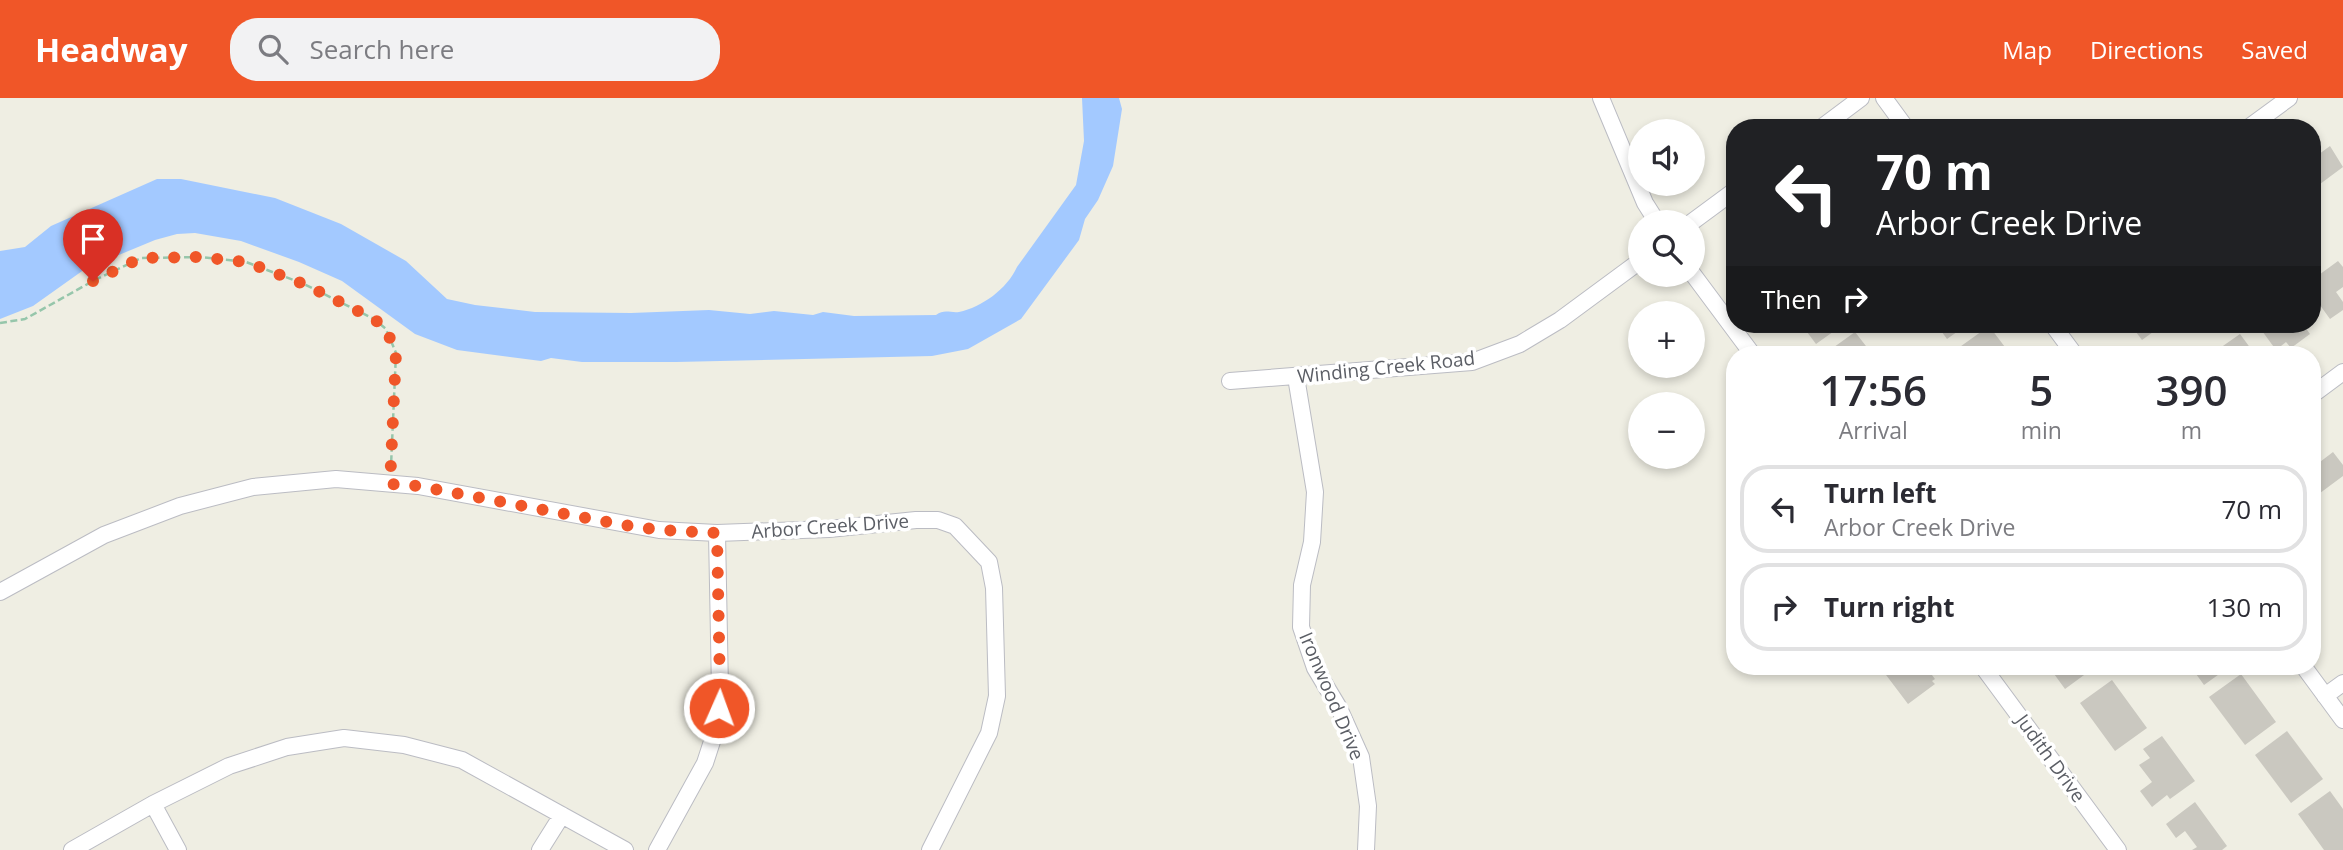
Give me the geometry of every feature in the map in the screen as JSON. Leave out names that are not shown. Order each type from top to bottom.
[{"type":"street","points":[[1601,98],[1649,210]]},
{"type":"street","points":[[1833,119],[1861,98]]},
{"type":"street","points":[[1884,98],[1899,119]]},
{"type":"street","points":[[2260,119],[2289,98]]},
{"type":"street","points":[[1705,212],[1726,197]]},
{"type":"street","name":"Winding Creek Road","points":[[1230,380],[1472,362],[1520,344],[1560,320],[1628,270]]},
{"type":"street","points":[[1703,287],[1726,318]]},
{"type":"street","points":[[2321,388],[2343,372]]},
{"type":"street","name":"Ironwood Drive","points":[[1296,377],[1315,492],[1312,542],[1301,584],[1301,627],[1315,668],[1339,708],[1361,757],[1368,806],[1366,850]]},
{"type":"street","name":"Arbor Creek Drive","points":[[0,592],[104,535],[180,506],[253,486],[336,479],[418,486],[659,530],[717,533],[829,529],[938,520],[955,526],[989,562],[994,587],[997,696],[989,733],[930,850]]},
{"type":"street","points":[[657,850],[705,763],[717,726],[720,690],[717,533]]},
{"type":"street","name":"Judith Drive","points":[[1989,675],[2118,850]]},
{"type":"street","points":[[2310,675],[2343,720]]},
{"type":"street","points":[[2325,696],[2343,683]]},
{"type":"street","points":[[72,850],[153,804],[229,766],[287,747],[344,738],[404,745],[462,760],[625,850]]},
{"type":"street","points":[[153,804],[178,850]]},
{"type":"street","points":[[540,850],[562,814]]},
{"type":"path","points":[[0,323],[25,320],[93,281],[141,258],[200,257],[246,262],[304,284],[374,319],[386,329],[392,341],[396,353],[390,484]]},
{"type":"water","points":[[1082,98],[1119,98],[1122,109],[1113,166],[1098,200],[1085,219],[1079,240],[1021,319],[968,349],[932,356],[676,362],[582,362],[551,358],[541,361],[457,350],[415,334],[342,281],[241,241],[195,233],[177,234],[155,240],[85,269],[33,306],[0,319],[0,251],[25,247],[51,226],[157,179],[181,179],[275,198],[341,224],[406,261],[447,299],[475,305],[535,312],[631,313],[709,310],[750,314],[774,311],[813,315],[823,312],[854,316],[936,315],[959,312],[985,301],[1007,283],[1076,185],[1084,141]]},
{"type":"building","points":[[2330,146],[2343,167],[2321,183],[2321,153]]},
{"type":"building","points":[[2338,261],[2343,267],[2343,287],[2336,292],[2343,302],[2343,310],[2330,319],[2321,306],[2321,273]]},
{"type":"building","points":[[1808,333],[1831,333],[1816,344]]},
{"type":"building","points":[[1856,333],[1866,346],[1836,346]]},
{"type":"building","points":[[1943,333],[1955,333],[1947,339]]},
{"type":"building","points":[[1979,333],[1994,333],[2004,346],[1961,346]]},
{"type":"building","points":[[2137,333],[2152,333],[2142,340]]},
{"type":"building","points":[[2264,333],[2310,334],[2294,346],[2286,342],[2281,346],[2273,346]]},
{"type":"building","points":[[2240,334],[2249,346],[2223,346]]},
{"type":"building","points":[[2333,452],[2343,465],[2343,476],[2321,492],[2321,461]]},
{"type":"building","points":[[1886,675],[1932,675],[1935,684],[1908,704]]},
{"type":"building","points":[[2055,675],[2084,675],[2065,689]]},
{"type":"building","points":[[2197,675],[2218,675],[2204,685]]},
{"type":"building","points":[[2242,675],[2276,722],[2245,745],[2209,697]]},
{"type":"building","points":[[2112,680],[2147,728],[2115,751],[2080,703]]},
{"type":"building","points":[[2287,731],[2323,779],[2291,803],[2255,755]]},
{"type":"building","points":[[2162,736],[2195,781],[2170,799],[2167,795],[2152,807],[2140,791],[2152,782],[2139,765],[2150,758],[2143,749]]},
{"type":"building","points":[[2330,791],[2343,809],[2343,850],[2324,850],[2298,814]]},
{"type":"building","points":[[2195,802],[2227,846],[2222,850],[2192,850],[2197,847],[2185,831],[2176,838],[2166,824]]},
{"type":"route","points":[[93,281],[141,258],[200,257],[246,262],[304,284],[374,319],[386,329],[396,353],[390,484],[418,486],[618,524],[659,530],[717,533],[719,708]]}]
